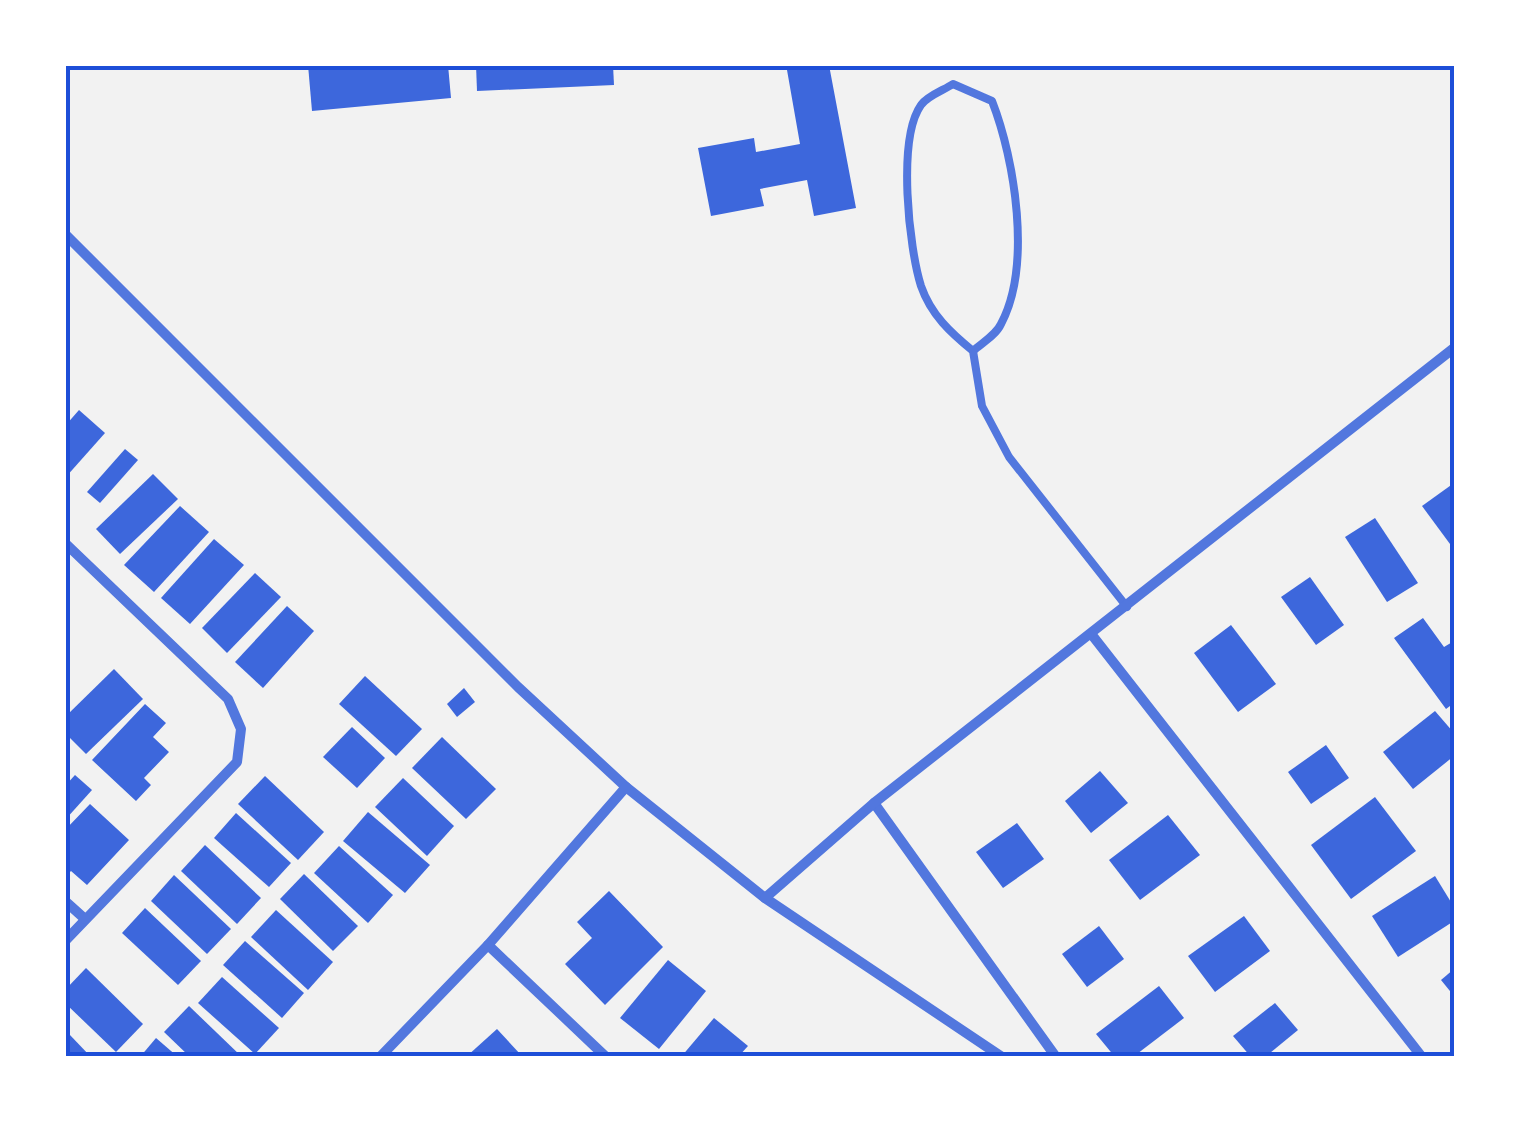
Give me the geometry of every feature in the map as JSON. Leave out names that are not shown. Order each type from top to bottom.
[{"type":"street","points":[[65,234],[518,688],[626,787],[764,898],[1002,1057]]},
{"type":"street","points":[[764,898],[874,803],[1454,348]]},
{"type":"street","points":[[65,543],[228,699],[242,729],[236,762],[65,942]]},
{"type":"street","points":[[1092,634],[1422,1057]]},
{"type":"street","points":[[380,1057],[488,945],[626,787]]},
{"type":"street","points":[[874,803],[1056,1057]]},
{"type":"street","points":[[65,901],[85,919]]},
{"type":"street","points":[[488,945],[606,1057]]},
{"type":"lane","points":[[973,351],[1000,328],[1014,292],[1017,212],[1006,136],[992,101],[953,84],[922,104],[908,142],[910,218],[922,287],[942,326],[973,351],[982,406],[1010,457],[1127,607]]},
{"type":"building","points":[[308,65],[448,65],[451,98],[312,111]]},
{"type":"building","points":[[476,65],[613,65],[614,85],[477,91]]},
{"type":"building","points":[[829,65],[856,208],[814,216],[807,180],[760,189],[764,206],[711,216],[698,148],[754,138],[756,152],[800,144],[787,70]]},
{"type":"building","points":[[79,410],[105,433],[65,478],[65,426]]},
{"type":"building","points":[[125,449],[138,460],[100,503],[87,492]]},
{"type":"building","points":[[153,474],[178,499],[120,554],[96,529]]},
{"type":"building","points":[[1454,483],[1454,541],[1450,544],[1422,506]]},
{"type":"building","points":[[180,506],[209,532],[154,592],[124,565]]},
{"type":"building","points":[[1375,518],[1418,583],[1387,602],[1345,537]]},
{"type":"building","points":[[214,539],[244,565],[190,624],[161,598]]},
{"type":"building","points":[[255,573],[281,597],[227,653],[202,628]]},
{"type":"building","points":[[1310,577],[1344,625],[1316,645],[1281,597]]},
{"type":"building","points":[[287,606],[314,631],[263,688],[235,662]]},
{"type":"building","points":[[1423,618],[1444,647],[1454,641],[1454,703],[1446,709],[1394,638]]},
{"type":"building","points":[[1231,625],[1276,684],[1238,712],[1194,653]]},
{"type":"building","points":[[114,669],[143,699],[86,754],[65,733],[65,717]]},
{"type":"building","points":[[365,676],[422,729],[396,756],[339,704]]},
{"type":"building","points":[[464,688],[475,702],[457,717],[447,704]]},
{"type":"building","points":[[145,704],[166,723],[153,737],[169,752],[144,778],[151,785],[136,801],[92,760]]},
{"type":"building","points":[[1435,711],[1454,733],[1454,756],[1413,789],[1383,752]]},
{"type":"building","points":[[352,727],[385,758],[357,788],[323,757]]},
{"type":"building","points":[[442,737],[496,789],[466,819],[412,768]]},
{"type":"building","points":[[1326,745],[1349,778],[1311,804],[1288,772]]},
{"type":"building","points":[[1100,771],[1128,803],[1091,833],[1065,801]]},
{"type":"building","points":[[75,775],[92,790],[65,820],[65,786]]},
{"type":"building","points":[[265,776],[324,832],[298,860],[238,804]]},
{"type":"building","points":[[403,778],[454,826],[427,856],[375,807]]},
{"type":"building","points":[[1375,797],[1416,851],[1351,899],[1311,845]]},
{"type":"building","points":[[90,804],[129,840],[87,885],[71,871],[65,877],[65,830]]},
{"type":"building","points":[[368,812],[430,865],[405,893],[343,841]]},
{"type":"building","points":[[236,813],[291,863],[269,887],[214,838]]},
{"type":"building","points":[[1168,815],[1200,855],[1140,900],[1109,860]]},
{"type":"building","points":[[1017,823],[1044,859],[1003,888],[976,852]]},
{"type":"building","points":[[205,845],[261,898],[237,924],[181,871]]},
{"type":"building","points":[[339,846],[393,895],[368,923],[314,873]]},
{"type":"building","points":[[304,874],[358,926],[333,951],[280,899]]},
{"type":"building","points":[[174,875],[231,929],[207,954],[151,901]]},
{"type":"building","points":[[1435,876],[1454,907],[1454,921],[1398,957],[1372,916]]},
{"type":"building","points":[[609,891],[663,947],[605,1005],[565,964],[592,938],[577,922]]},
{"type":"building","points":[[145,908],[201,961],[178,985],[122,933]]},
{"type":"building","points":[[276,910],[333,962],[308,990],[251,937]]},
{"type":"building","points":[[1244,916],[1270,951],[1215,992],[1188,956]]},
{"type":"building","points":[[1099,926],[1124,959],[1087,987],[1062,954]]},
{"type":"building","points":[[245,941],[304,993],[282,1018],[223,965]]},
{"type":"building","points":[[668,960],[706,991],[659,1049],[620,1018]]},
{"type":"building","points":[[86,968],[143,1024],[116,1052],[65,1003],[65,990]]},
{"type":"building","points":[[1454,969],[1454,996],[1441,980]]},
{"type":"building","points":[[222,977],[279,1028],[255,1054],[198,1003]]},
{"type":"building","points":[[1159,986],[1184,1018],[1133,1057],[1115,1057],[1096,1034]]},
{"type":"building","points":[[1275,1003],[1298,1030],[1265,1057],[1251,1057],[1233,1036]]},
{"type":"building","points":[[189,1006],[242,1057],[190,1057],[164,1032]]},
{"type":"building","points":[[714,1018],[748,1046],[738,1057],[681,1057]]},
{"type":"building","points":[[497,1029],[521,1055],[466,1057]]},
{"type":"building","points":[[69,1034],[91,1057],[65,1057]]},
{"type":"building","points":[[156,1038],[178,1057],[140,1057]]}]
